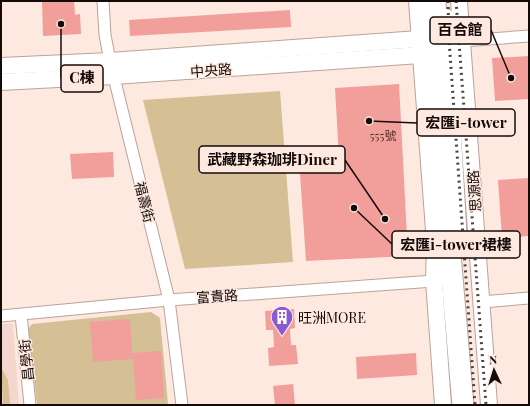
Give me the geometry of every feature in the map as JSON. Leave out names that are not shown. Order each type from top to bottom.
[{"type":"highway","points":[[435,1],[441,149],[463,405]]},
{"type":"main road","points":[[417,1],[435,244],[434,281],[443,405]]},
{"type":"main road","name":"思源路","points":[[445,1],[469,405]]},
{"type":"main road","name":"思源路","points":[[459,1],[489,405]]},
{"type":"main road","name":"中央路","points":[[1,82],[112,69],[419,39]]},
{"type":"main road","name":"中央路","points":[[1,66],[112,69],[420,55]]},
{"type":"main road","points":[[435,244],[443,284],[452,405]]},
{"type":"street","name":"福壽街","points":[[103,1],[105,35],[112,69],[169,300],[182,405]]},
{"type":"street","points":[[462,42],[529,36]]},
{"type":"street","name":"富貴路","points":[[1,316],[169,300],[434,281]]},
{"type":"street","points":[[482,302],[529,298]]},
{"type":"street","name":"昌學街","points":[[21,315],[30,405]]},
{"type":"shaded area","points":[[280,91],[293,262],[185,269],[143,100]]},
{"type":"shaded area","points":[[151,312],[160,318],[168,404],[37,405],[28,329],[32,324]]},
{"type":"shaded area","points":[[13,323],[19,405],[1,405],[1,324]]},
{"type":"shaded area","points":[[1,367],[8,380],[10,405],[3,405]]},
{"type":"building","points":[[42,1],[74,1],[75,15],[80,14],[81,34],[43,36]]},
{"type":"building","points":[[290,10],[291,27],[130,36],[129,20]]},
{"type":"building","points":[[529,56],[529,99],[495,101],[492,58]]},
{"type":"building","points":[[399,84],[408,256],[306,261],[299,159],[339,157],[335,88]]},
{"type":"building","points":[[113,152],[114,177],[72,179],[70,154]]},
{"type":"building","points":[[529,178],[529,236],[502,238],[498,180]]},
{"type":"building","name":"旺洲MORE","points":[[294,309],[295,328],[290,329],[291,345],[296,345],[298,364],[269,366],[268,348],[274,347],[273,330],[266,330],[265,311]]},
{"type":"building","points":[[130,319],[132,353],[161,351],[164,398],[136,400],[133,359],[93,362],[90,322]]},
{"type":"building","points":[[416,353],[417,375],[357,379],[356,357]]},
{"type":"building","points":[[293,384],[295,405],[275,405],[273,386]]},
{"type":"railway","points":[[448,1],[449,40],[475,405]]},
{"type":"railway","points":[[456,1],[486,405]]},
{"type":"place","name":"C棟","points":[[61,24]]},
{"type":"place","name":"百合館","points":[[511,78]]},
{"type":"place","name":"宏匯i-tower","points":[[369,121]]},
{"type":"place","name":"宏匯i-tower裙樓","points":[[354,208]]},
{"type":"place","name":"武藏野森珈琲Diner","points":[[385,219]]},
{"type":"place","name":"旺洲MORE","points":[[282,336]]}]
